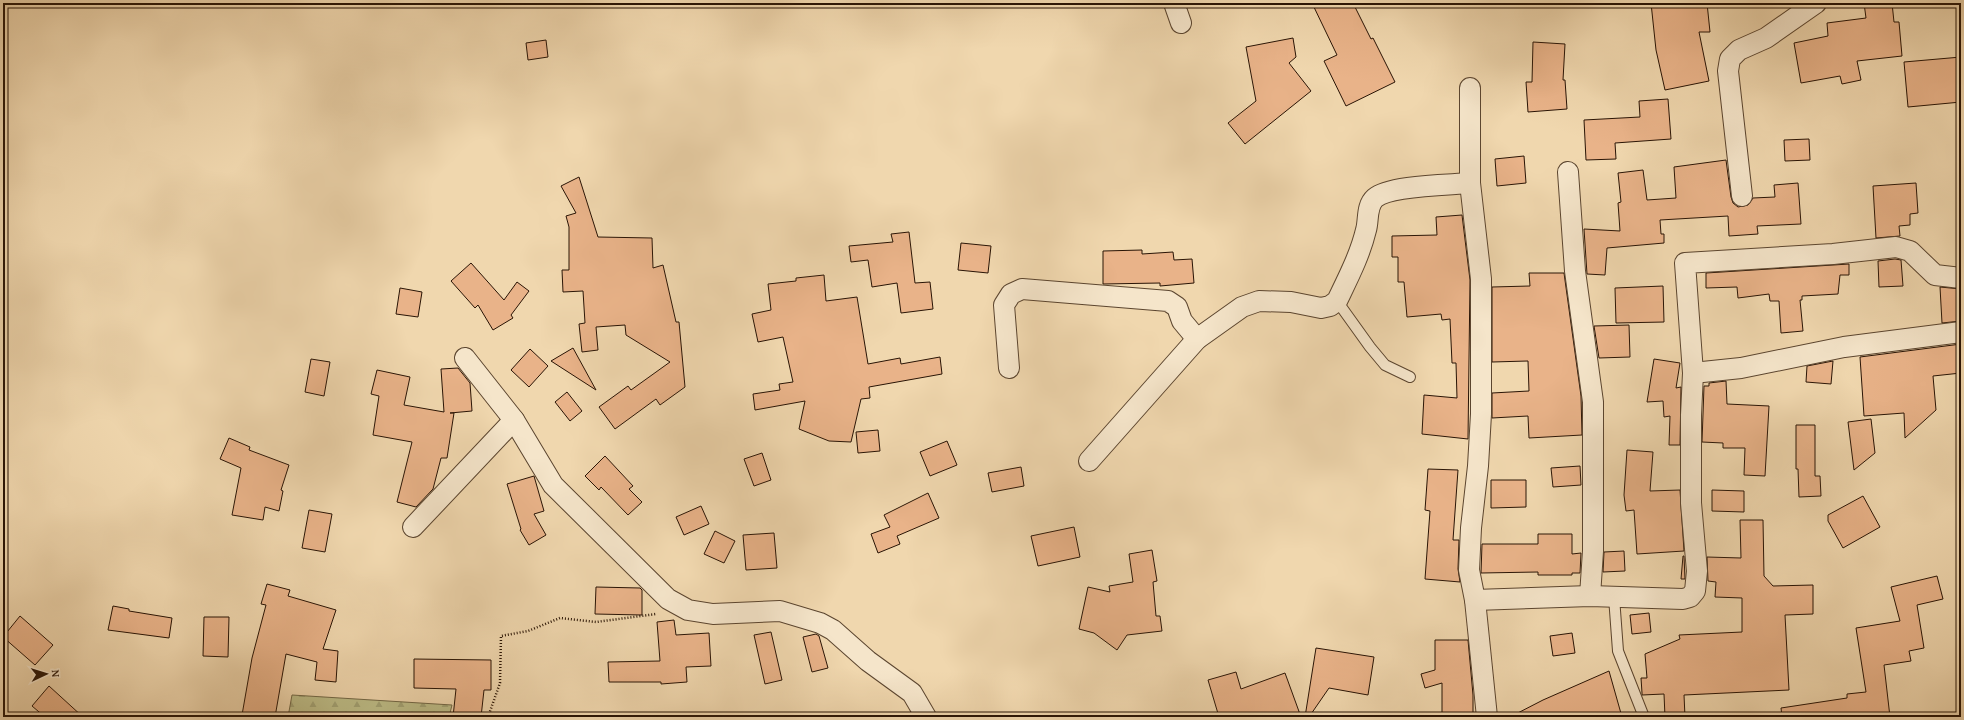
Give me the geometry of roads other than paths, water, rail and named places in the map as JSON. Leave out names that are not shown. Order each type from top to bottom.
[{"type":"street","points":[[1174,3],[1181,23]]},
{"type":"street","points":[[1742,196],[1728,71],[1730,59],[1739,50],[1766,38],[1816,3]]},
{"type":"street","points":[[1470,88],[1470,183],[1481,279],[1481,414],[1478,466],[1471,528],[1469,570],[1475,600],[1484,702],[1487,717]]},
{"type":"street","points":[[1568,172],[1575,271],[1593,402],[1593,551],[1590,596]]},
{"type":"street","points":[[1089,461],[1197,339],[1242,307],[1259,301],[1290,302],[1321,308],[1330,306],[1337,301],[1360,250],[1367,229],[1370,206],[1374,198],[1382,194],[1409,188],[1470,183]]},
{"type":"street","points":[[1475,600],[1590,596],[1614,598],[1682,599],[1690,597],[1694,591],[1697,571],[1691,503],[1691,415],[1693,373],[1685,263],[1833,254],[1896,247],[1910,251],[1936,275],[1961,278]]},
{"type":"street","points":[[1009,368],[1004,305],[1011,294],[1022,289],[1168,301],[1177,307],[1182,321],[1197,339]]},
{"type":"street","points":[[1693,373],[1741,368],[1844,347],[1961,332]]},
{"type":"street","points":[[465,358],[514,420],[553,485],[668,599],[688,610],[713,614],[780,611],[820,622],[833,630],[868,660],[912,693],[926,717]]},
{"type":"street","points":[[413,527],[514,420]]},
{"type":"lane","points":[[1337,301],[1385,365],[1410,377]]},
{"type":"lane","points":[[1614,598],[1618,651],[1644,717]]}]
